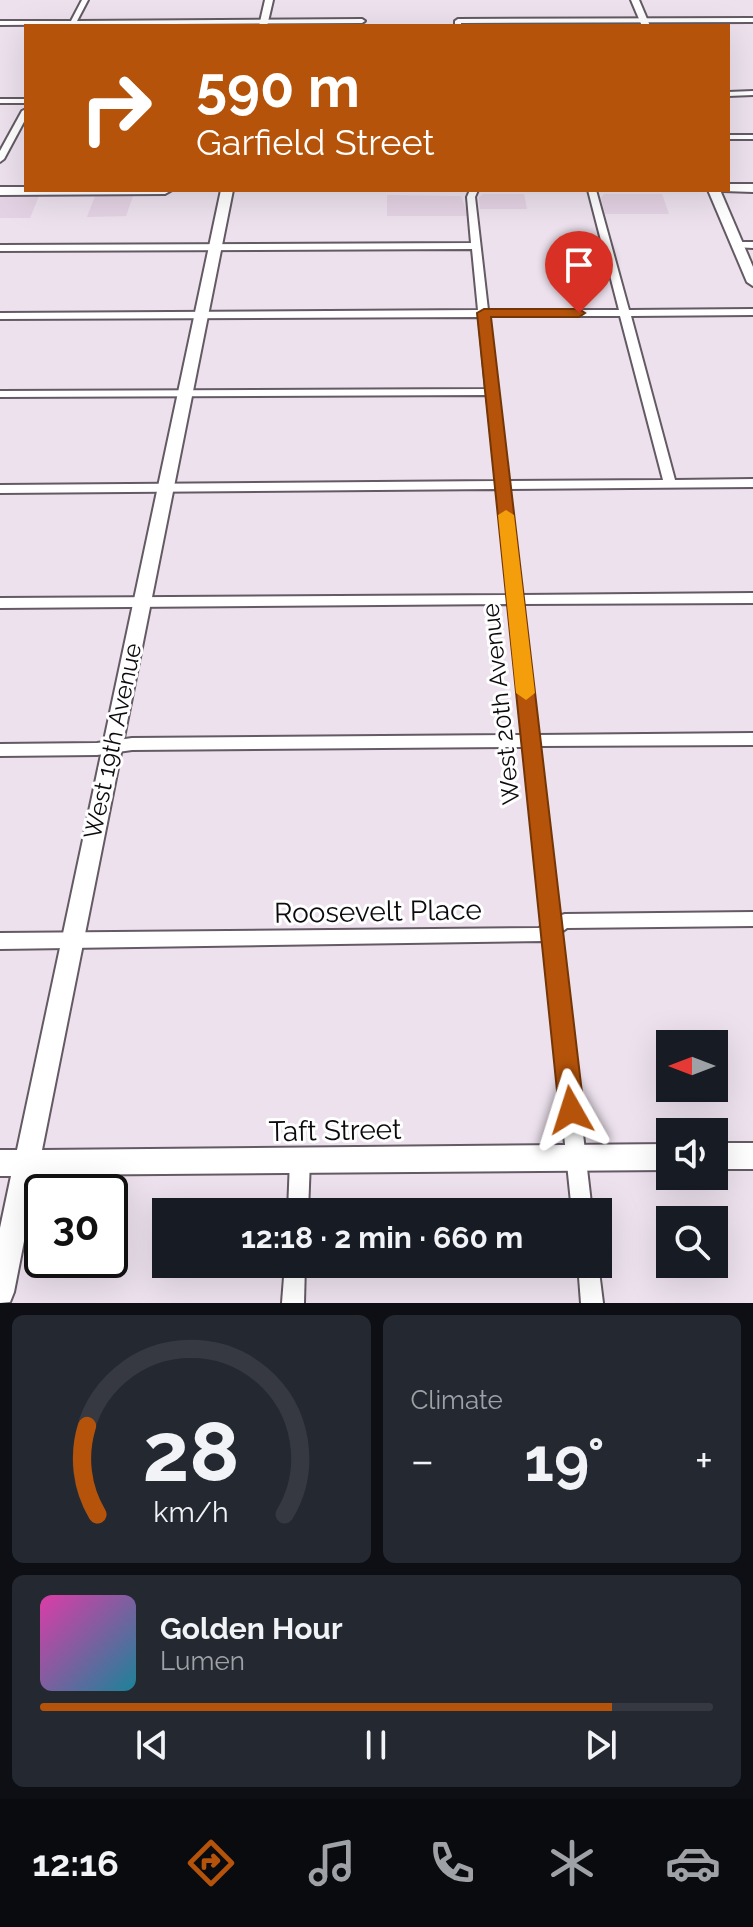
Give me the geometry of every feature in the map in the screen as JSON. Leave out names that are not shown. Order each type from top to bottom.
[{"type":"main road","points":[[730,188],[753,188]]},
{"type":"main road","points":[[0,191],[24,191]]},
{"type":"street","points":[[72,24],[85,0]]},
{"type":"street","points":[[263,24],[269,0]]},
{"type":"street","points":[[635,0],[645,23]]},
{"type":"street","points":[[458,23],[753,20]]},
{"type":"street","points":[[0,23],[359,23]]},
{"type":"street","points":[[730,94],[753,93]]},
{"type":"street","points":[[0,101],[24,101]]},
{"type":"street","points":[[0,159],[24,115]]},
{"type":"street","points":[[730,137],[753,137]]},
{"type":"street","name":"West 19th Avenue","points":[[0,1292],[227,192]]},
{"type":"street","name":"West 20th Avenue","points":[[473,192],[471,197],[580,1198]]},
{"type":"street","points":[[593,192],[670,483]]},
{"type":"street","points":[[715,192],[753,282]]},
{"type":"street","points":[[737,245],[753,245]]},
{"type":"street","points":[[0,248],[477,246]]},
{"type":"street","points":[[0,316],[753,312]]},
{"type":"street","points":[[0,394],[493,392]]},
{"type":"street","points":[[0,489],[753,483]]},
{"type":"street","points":[[0,603],[753,598]]},
{"type":"street","points":[[0,750],[753,739]]},
{"type":"street","name":"Roosevelt Place","points":[[0,941],[541,935],[565,921],[753,919]]},
{"type":"street","points":[[728,1156],[753,1156]]},
{"type":"street","name":"Taft Street","points":[[0,1163],[656,1157]]},
{"type":"street","points":[[299,1198],[300,1160]]},
{"type":"street","points":[[293,1303],[294,1278]]},
{"type":"street","points":[[589,1278],[592,1303]]},
{"type":"shaded area","points":[[483,194],[524,194],[527,209],[480,209],[479,197]]},
{"type":"shaded area","points":[[604,194],[662,194],[669,214],[605,214],[601,198]]},
{"type":"shaded area","points":[[387,195],[461,196],[468,216],[387,216]]},
{"type":"shaded area","points":[[0,196],[39,196],[30,218],[0,218]]},
{"type":"shaded area","points":[[95,196],[133,196],[126,216],[87,217]]},
{"type":"slow traffic","points":[[506,515],[526,693]]},
{"type":"route","points":[[571,1110],[484,313],[579,313]]}]
